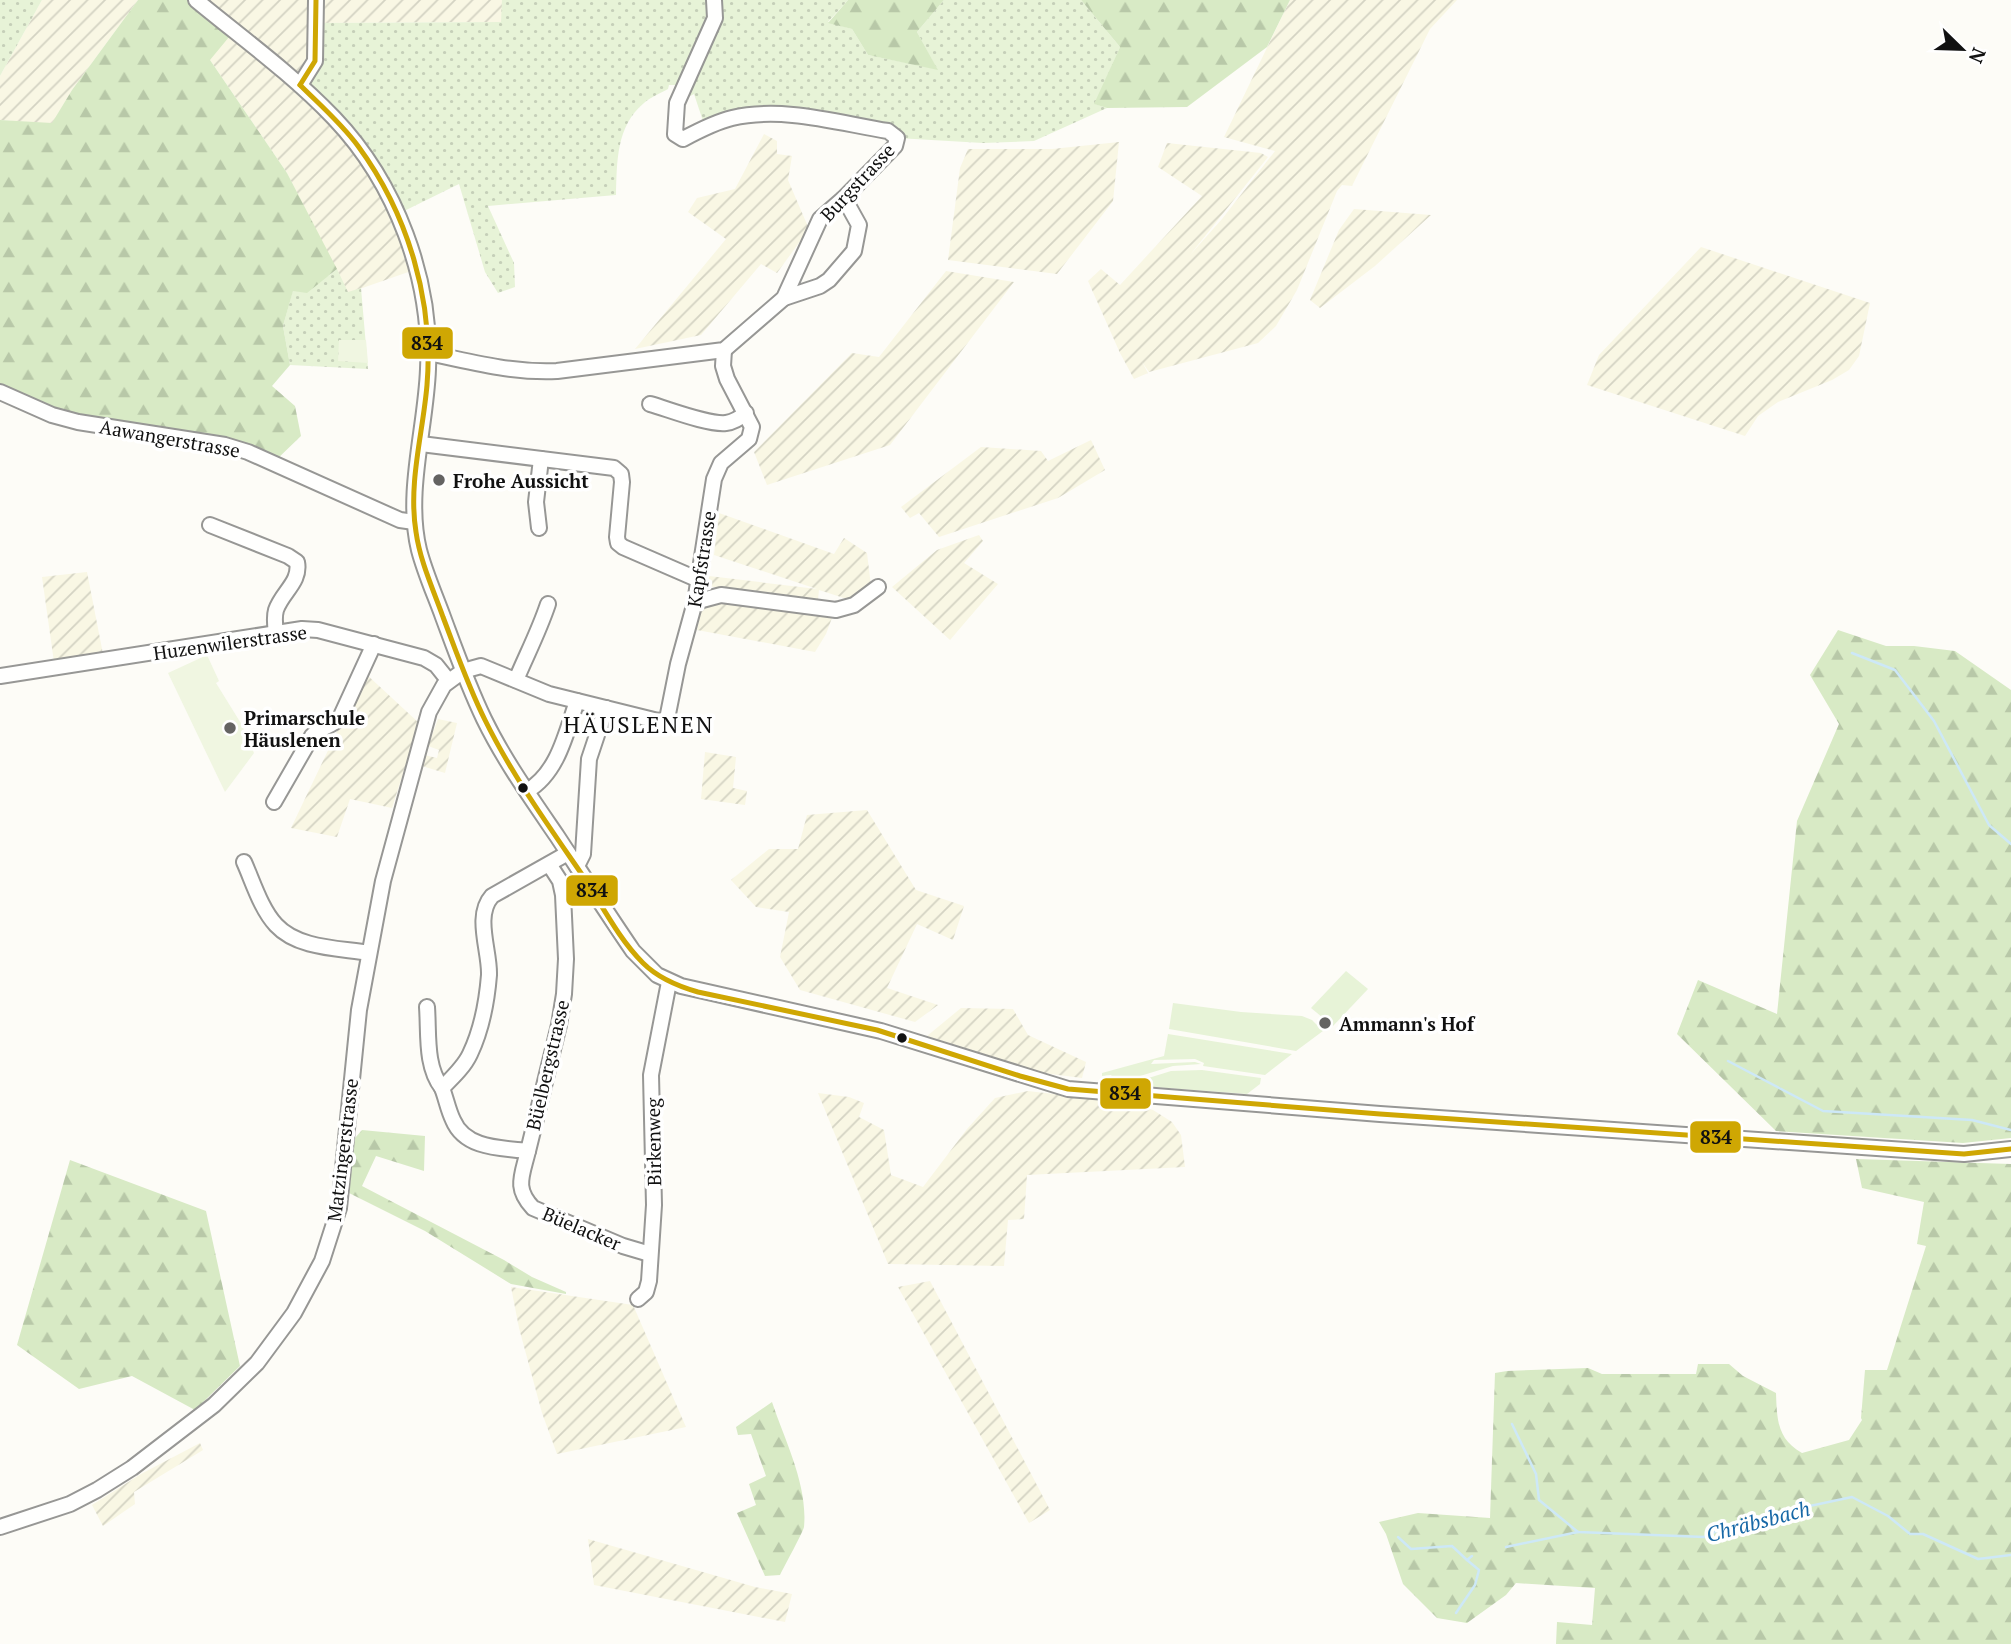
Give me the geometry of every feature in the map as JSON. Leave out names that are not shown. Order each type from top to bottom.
[{"type":"street","points":[[195,0],[335,118],[359,148],[398,214],[418,274],[428,354],[414,522],[422,561],[463,671],[485,720],[527,791],[633,951],[647,967],[669,982],[706,993],[881,1031],[1051,1086],[1075,1090],[1964,1154],[2011,1149]]},
{"type":"street","points":[[299,85],[315,61],[316,0]]},
{"type":"street","name":"Burgstrasse","points":[[714,0],[715,18],[677,103],[675,134],[683,139],[705,127],[731,118],[757,114],[799,116],[888,131],[897,138],[895,146],[820,219],[783,298],[724,350]]},
{"type":"street","points":[[783,298],[829,281],[854,251],[859,225],[844,198]]},
{"type":"street","points":[[428,354],[502,370],[530,372],[724,350],[723,366],[727,379],[746,413],[737,420],[715,422],[650,404]]},
{"type":"street","name":"Aawangerstrasse","points":[[0,392],[52,415],[78,422],[201,441],[248,452],[400,520],[414,522]]},
{"type":"street","name":"Kapfstrasse","points":[[606,708],[657,721],[664,722],[667,719],[678,664],[695,602],[714,479],[721,463],[749,439],[752,428],[746,413]]},
{"type":"street","points":[[421,444],[618,470],[622,482],[618,543],[699,580]]},
{"type":"street","points":[[540,528],[536,502],[541,459]]},
{"type":"street","points":[[210,526],[288,556],[297,562],[296,579],[275,612],[276,633]]},
{"type":"street","points":[[695,602],[721,595],[836,610],[854,605],[878,587]]},
{"type":"street","points":[[516,680],[530,646],[536,640],[548,604]]},
{"type":"street","name":"Huzenwilerstrasse","points":[[0,676],[276,633],[318,630],[429,660],[448,680]]},
{"type":"street","points":[[274,802],[312,736],[340,718],[374,644]]},
{"type":"street","points":[[463,671],[481,666],[539,691],[606,708],[589,759],[583,853],[577,866]]},
{"type":"street","name":"Matzingerstrasse","points":[[0,1527],[70,1504],[132,1468],[223,1396],[257,1363],[294,1313],[322,1261],[339,1208],[359,1010],[383,881],[421,738],[434,701],[448,680],[463,671]]},
{"type":"street","points":[[527,791],[538,784],[553,766],[577,701]]},
{"type":"street","points":[[442,1088],[470,1055],[480,1021],[489,974],[485,904],[492,896],[568,852]]},
{"type":"street","points":[[244,862],[274,923],[287,934],[310,944],[369,953]]},
{"type":"street","name":"Büelbergstrasse","points":[[427,1007],[430,1064],[435,1079],[442,1088],[453,1122],[462,1133],[477,1143],[528,1151],[564,994],[566,959],[563,895],[559,881],[549,864]]},
{"type":"street","name":"Birkenweg","points":[[638,1299],[646,1292],[649,1281],[654,1205],[651,1075],[669,982]]},
{"type":"street","name":"Büelacker","points":[[528,1151],[520,1186],[522,1196],[533,1208],[611,1241],[650,1254]]},
{"type":"shaded area","points":[[42,0],[138,0],[72,90],[52,124],[0,120],[0,76]]},
{"type":"shaded area","points":[[196,0],[502,0],[502,22],[316,23],[359,148],[417,269],[348,293],[287,173],[210,60]]},
{"type":"shaded area","points":[[1290,0],[1457,0],[1430,29],[1352,186],[1342,185],[1337,191],[1297,290],[1276,326],[1258,343],[1149,372],[1142,362],[1148,373],[1134,379],[1088,281],[1101,269],[1120,285],[1202,196],[1158,167],[1167,143],[1261,153],[1268,157],[1190,255],[1275,151],[1224,137]]},
{"type":"shaded area","points":[[764,134],[777,141],[777,154],[792,156],[788,180],[809,229],[777,273],[761,264],[701,335],[635,349],[726,239],[688,212],[697,198],[735,189]]},
{"type":"shaded area","points":[[1119,142],[1113,201],[1057,274],[948,260],[960,168],[968,149],[1052,149]]},
{"type":"shaded area","points":[[1354,209],[1431,215],[1375,266],[1320,308],[1310,300],[1339,230]]},
{"type":"shaded area","points":[[1701,247],[1870,303],[1859,356],[1849,370],[1832,380],[1778,402],[1758,416],[1745,436],[1587,385],[1599,355]]},
{"type":"shaded area","points":[[946,271],[1014,282],[890,445],[767,485],[754,452],[852,353],[879,357]]},
{"type":"shaded area","points":[[1091,440],[1105,470],[1058,498],[939,537],[919,513],[910,518],[901,507],[981,447],[1041,451],[1048,461]]},
{"type":"shaded area","points":[[719,513],[834,554],[844,538],[867,553],[871,586],[847,599],[819,590],[818,599],[706,586],[709,576],[817,589],[714,555]]},
{"type":"shaded area","points":[[979,535],[983,541],[964,563],[998,584],[950,640],[892,587],[937,550]]},
{"type":"shaded area","points":[[87,572],[103,654],[54,662],[42,577]]},
{"type":"shaded area","points":[[717,601],[833,615],[815,652],[697,630],[702,607]]},
{"type":"shaded area","points":[[365,673],[419,723],[392,808],[350,799],[337,837],[291,828]]},
{"type":"shaded area","points":[[438,719],[457,723],[445,773],[422,766],[424,755],[437,758],[439,750],[428,746]]},
{"type":"shaded area","points":[[705,752],[736,757],[733,788],[747,791],[745,805],[701,799]]},
{"type":"shaded area","points":[[867,810],[916,890],[964,906],[953,940],[917,924],[887,988],[938,1005],[915,1022],[800,990],[780,957],[789,912],[756,907],[731,880],[769,849],[798,849],[807,815]]},
{"type":"shaded area","points":[[961,1008],[1013,1009],[1028,1035],[1086,1062],[1082,1078],[1043,1073],[927,1036]]},
{"type":"shaded area","points":[[1028,1091],[1130,1103],[1153,1110],[1172,1122],[1181,1135],[1185,1167],[1027,1175],[1024,1219],[1008,1220],[1004,1266],[888,1264],[818,1093],[849,1097],[864,1103],[859,1117],[884,1130],[891,1175],[923,1187],[967,1129],[995,1098]]},
{"type":"shaded area","points":[[930,1281],[1050,1510],[1029,1523],[898,1287]]},
{"type":"shaded area","points":[[511,1287],[633,1305],[686,1427],[557,1454],[542,1413]]},
{"type":"shaded area","points":[[200,1443],[203,1450],[134,1492],[135,1504],[103,1526],[92,1505],[141,1474]]},
{"type":"shaded area","points":[[588,1539],[755,1587],[792,1594],[785,1622],[594,1585]]},
{"type":"green space","points":[[0,0],[42,0],[0,76]]},
{"type":"green space","points":[[138,0],[196,0],[234,31],[210,60],[287,173],[337,269],[307,293],[293,291],[283,326],[290,365],[272,386],[295,406],[301,436],[274,462],[78,422],[0,392],[0,120],[52,123],[72,90]]},
{"type":"green space","points":[[502,0],[848,0],[828,22],[852,29],[868,55],[937,69],[917,32],[944,0],[1081,0],[1120,47],[1095,104],[1107,108],[1034,141],[983,143],[897,138],[799,116],[705,127],[694,94],[677,103],[681,91],[676,85],[669,85],[668,89],[644,103],[628,122],[620,145],[616,195],[488,206],[514,263],[515,287],[498,293],[485,272],[459,184],[398,214],[381,182],[300,85],[306,77],[316,23],[501,22]]},
{"type":"green space","points":[[848,0],[944,0],[917,32],[938,70],[868,55],[852,29],[828,23]]},
{"type":"green space","points":[[1081,0],[1290,0],[1267,47],[1187,107],[1107,108],[1094,104],[1120,47]]},
{"type":"green space","points":[[337,269],[348,292],[361,288],[368,369],[290,365],[283,326],[293,290],[330,275]]},
{"type":"green space","points":[[339,340],[366,340],[368,363],[338,361]]},
{"type":"green space","points":[[1838,630],[1886,646],[1955,651],[2011,690],[2011,1138],[1963,1143],[1776,1131],[1677,1034],[1698,980],[1777,1014],[1797,821],[1839,724],[1810,675]]},
{"type":"green space","points":[[207,655],[219,681],[216,683],[242,725],[254,753],[225,792],[168,673]]},
{"type":"green space","points":[[1346,971],[1368,989],[1333,1026],[1311,1008]]},
{"type":"green space","points":[[1173,1003],[1241,1012],[1302,1016],[1312,1020],[1323,1031],[1296,1051],[1169,1029]]},
{"type":"green space","points":[[1168,1034],[1292,1054],[1265,1075],[1203,1066],[1204,1063],[1195,1059],[1154,1060],[1151,1064],[1201,1064],[1173,1066],[1117,1083],[1111,1075],[1102,1076],[1102,1073],[1164,1056]]},
{"type":"green space","points":[[1202,1070],[1261,1078],[1260,1084],[1247,1094],[1126,1085],[1171,1071]]},
{"type":"green space","points":[[362,1130],[425,1136],[424,1171],[376,1156],[362,1186],[566,1294],[511,1284],[425,1231],[349,1193],[355,1138]]},
{"type":"green space","points":[[1856,1159],[2011,1164],[2011,1644],[1556,1644],[1557,1622],[1592,1625],[1595,1588],[1516,1583],[1506,1595],[1467,1623],[1437,1618],[1403,1584],[1386,1534],[1379,1522],[1418,1513],[1490,1518],[1495,1373],[1588,1368],[1602,1374],[1696,1374],[1698,1364],[1729,1364],[1743,1376],[1776,1393],[1778,1420],[1783,1435],[1802,1453],[1849,1440],[1862,1420],[1865,1370],[1887,1370],[1926,1246],[1917,1244],[1924,1202],[1862,1188]]},
{"type":"green space","points":[[70,1160],[206,1211],[240,1366],[195,1410],[132,1376],[79,1389],[17,1345]]},
{"type":"green space","points":[[772,1402],[799,1479],[803,1495],[804,1527],[780,1575],[765,1576],[737,1513],[756,1505],[749,1484],[766,1476],[751,1434],[738,1435],[736,1427]]},
{"type":"waterway","points":[[1852,653],[1895,670],[1934,721],[1989,825],[2011,844]]},
{"type":"waterway","points":[[1728,1061],[1823,1111],[1972,1120],[2011,1130]]},
{"type":"waterway","name":"Chräbsbach","points":[[1512,1424],[1536,1474],[1539,1500],[1578,1532],[1704,1537],[1739,1521],[1852,1497],[1888,1516],[1910,1534],[1923,1534],[1978,1559],[2011,1555]]},
{"type":"waterway","points":[[1506,1547],[1578,1532]]},
{"type":"waterway","points":[[1398,1537],[1411,1549],[1452,1546],[1467,1560]]},
{"type":"waterway","points":[[1456,1613],[1475,1585],[1479,1570],[1467,1560],[1472,1556]]},
{"type":"transit line","name":"834","points":[[300,85],[315,61],[316,0]]},
{"type":"transit line","name":"834","points":[[300,85],[345,130],[376,172],[404,229],[414,260],[426,322],[428,353],[427,385],[415,477],[416,532],[427,575],[468,681],[496,740],[531,800],[626,943],[643,963],[661,977],[698,992],[877,1030],[1068,1089],[1380,1114],[1964,1154],[2011,1149]]},
{"type":"place","name":"Frohe Aussicht","points":[[439,480]]},
{"type":"place","name":"Primarschule Häuslenen","points":[[230,728]]},
{"type":"place","name":"Ammann's Hof","points":[[1325,1023]]},
{"type":"district","name":"HÄUSLENEN","points":[[639,724]]}]
